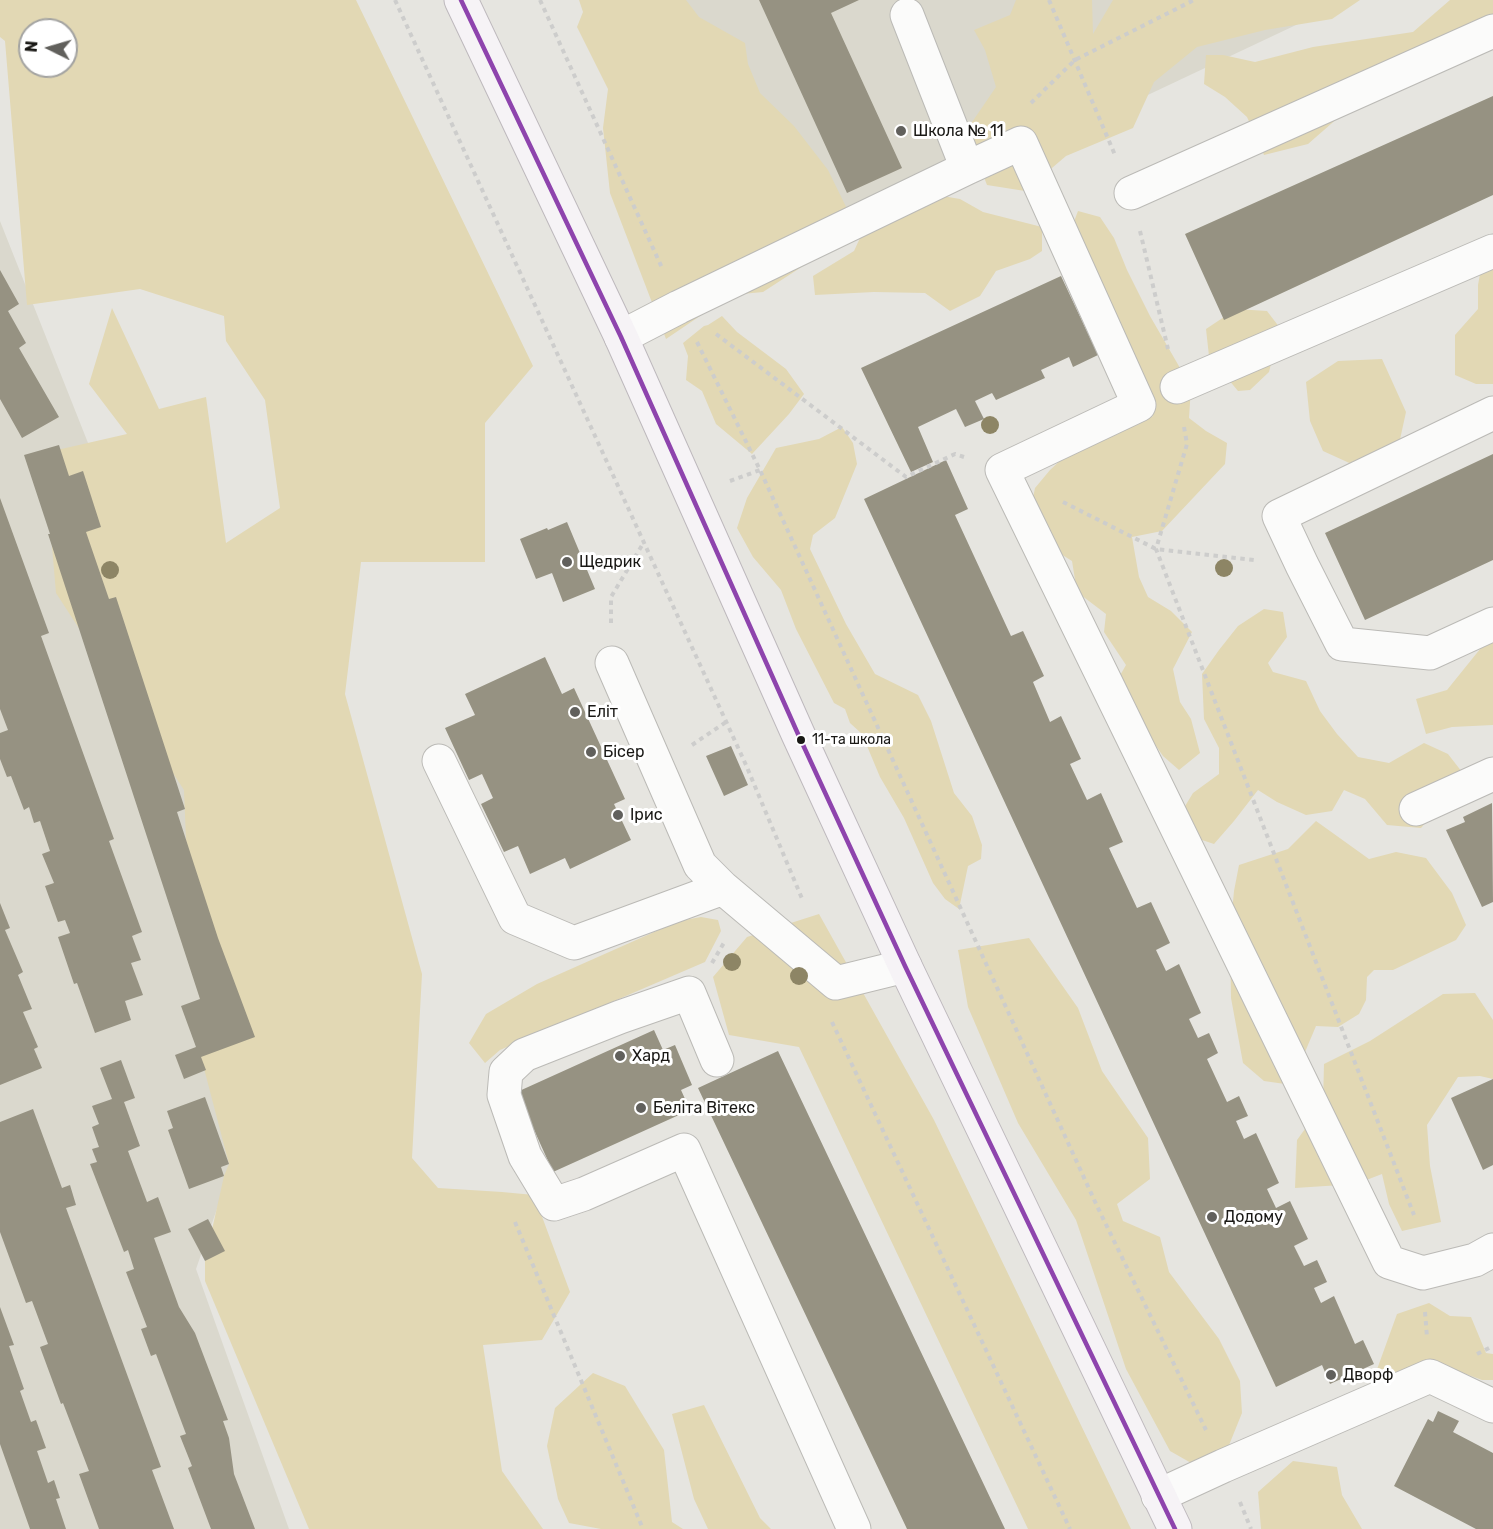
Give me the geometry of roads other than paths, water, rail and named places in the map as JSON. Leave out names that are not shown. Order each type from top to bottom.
[{"type":"main road","points":[[461,0],[621,337],[798,734],[905,966],[1175,1529]]},
{"type":"lane","points":[[907,15],[967,168]]},
{"type":"lane","points":[[1131,193],[1493,31]]},
{"type":"lane","points":[[621,337],[1021,143],[1139,405],[1002,470],[1389,1262],[1423,1273],[1475,1260],[1493,1250]]},
{"type":"lane","points":[[1177,387],[1493,251]]},
{"type":"lane","points":[[1493,413],[1279,516],[1342,644],[1430,653],[1493,624]]},
{"type":"lane","points":[[612,663],[700,865],[733,897],[836,983],[905,966]]},
{"type":"lane","points":[[439,761],[515,918],[574,944],[733,897]]},
{"type":"lane","points":[[1416,809],[1493,774]]},
{"type":"lane","points":[[717,1060],[689,993],[620,1017],[524,1055],[506,1072],[504,1095],[525,1156],[554,1204],[584,1194],[684,1150],[854,1529]]},
{"type":"lane","points":[[1158,1496],[1430,1376],[1493,1406]]},
{"type":"place","name":"Школа № 11","points":[[901,131]]},
{"type":"place","name":"Щедрик","points":[[567,562]]},
{"type":"place","name":"Еліт","points":[[575,712]]},
{"type":"place","name":"11-та школа","points":[[801,740]]},
{"type":"place","name":"Бісер","points":[[591,752]]},
{"type":"place","name":"Ірис","points":[[618,815]]},
{"type":"place","name":"Хард","points":[[620,1056]]},
{"type":"place","name":"Беліта Вітекс","points":[[641,1108]]},
{"type":"place","name":"Додому","points":[[1212,1217]]},
{"type":"place","name":"Дворф","points":[[1331,1375]]}]
